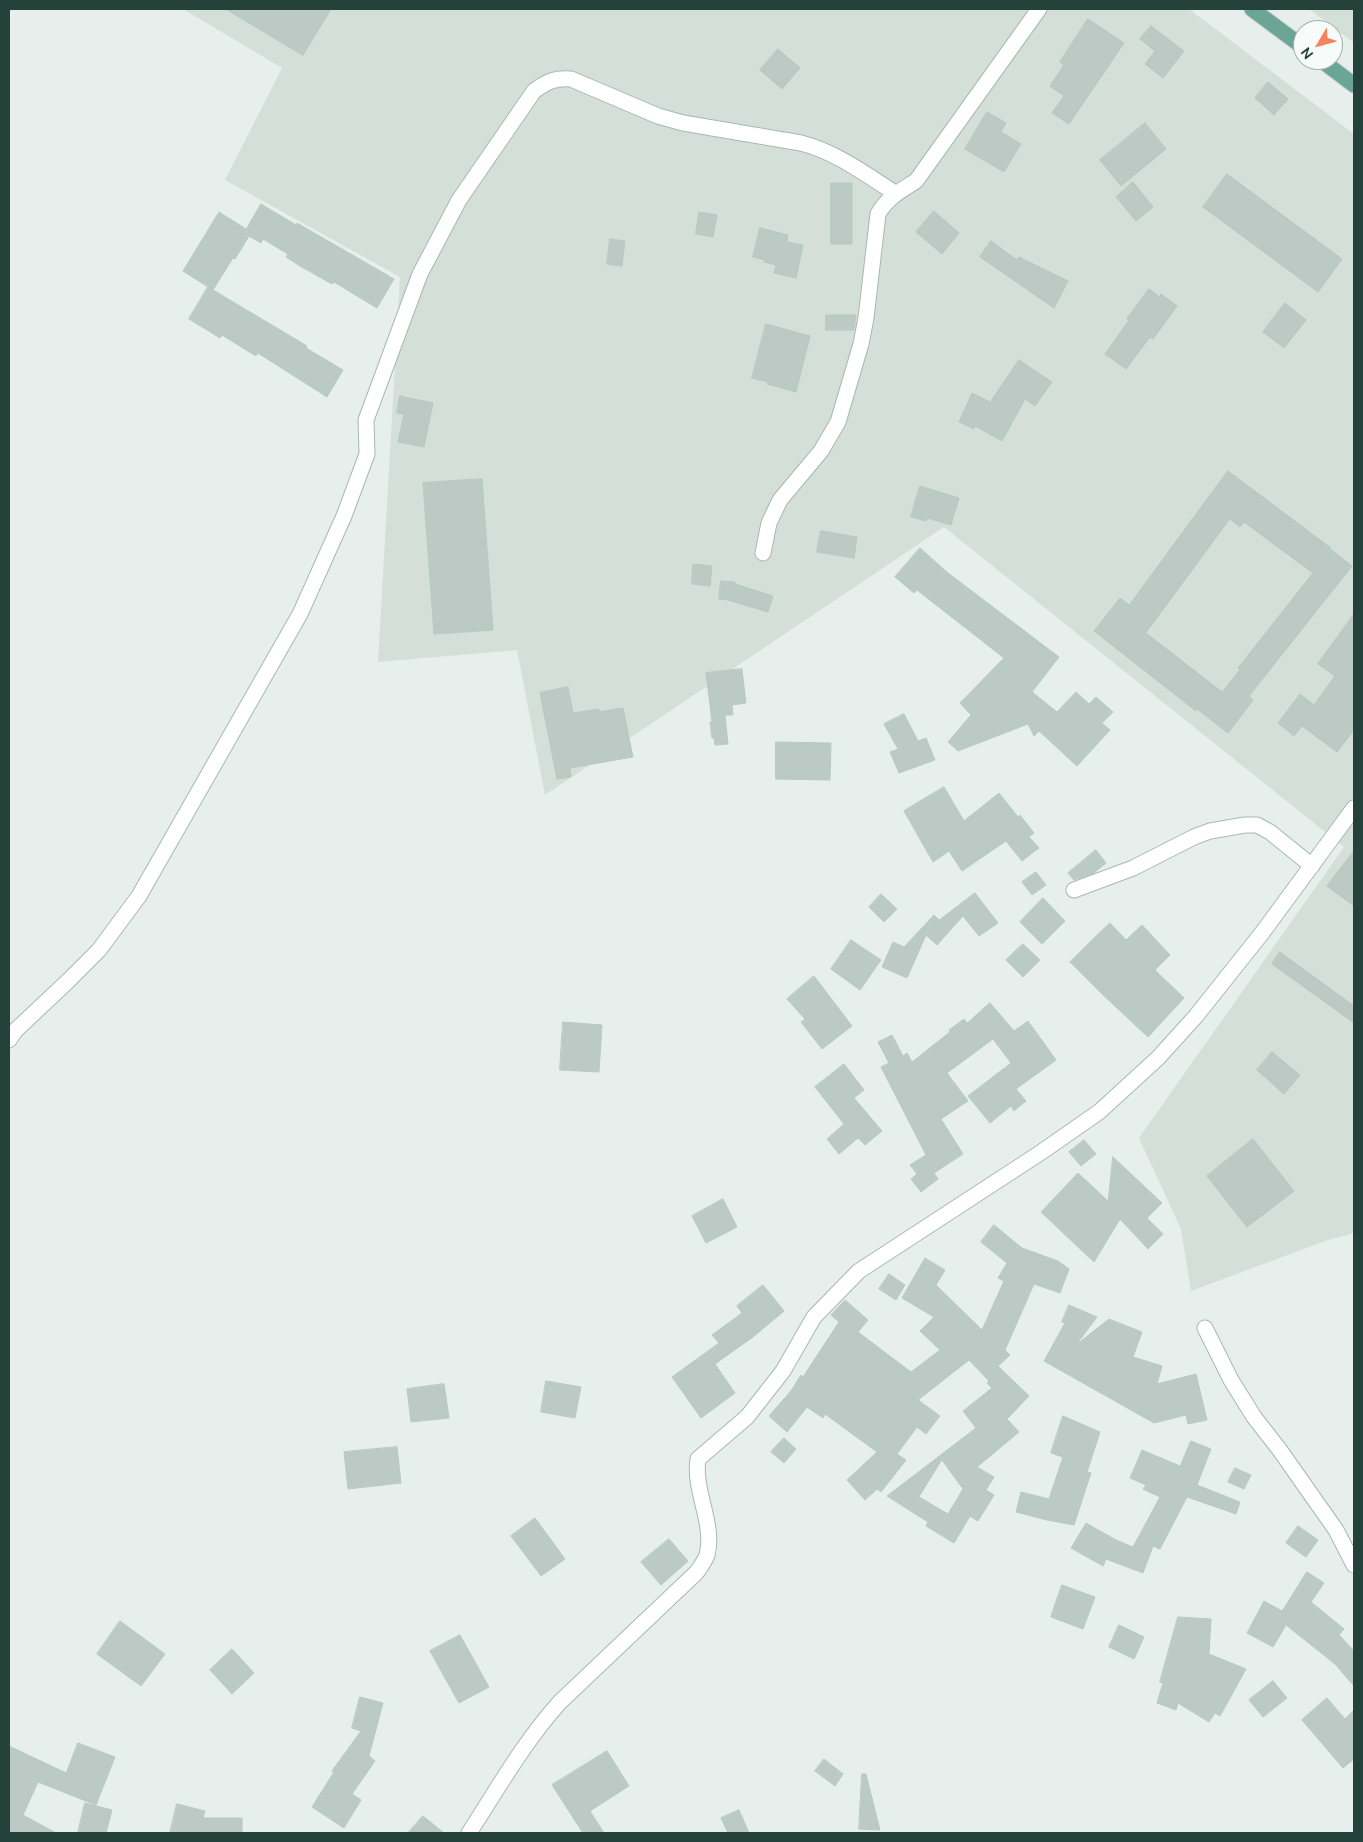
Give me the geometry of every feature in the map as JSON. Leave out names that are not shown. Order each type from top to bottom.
[{"type":"main road","points":[[1252,9],[1293,40]]},
{"type":"main road","points":[[1335,70],[1354,84]]},
{"type":"street","points":[[763,552],[769,523],[780,500],[821,451],[838,422],[861,344],[866,318],[878,214],[883,205],[895,193],[916,181],[1039,9]]},
{"type":"street","points":[[9,1040],[27,1018],[99,950],[139,896],[300,614],[344,516],[367,454],[366,420],[420,274],[458,200],[534,92],[545,83],[558,78],[571,79],[658,116],[683,123],[801,143],[820,148],[895,193]]},
{"type":"street","points":[[469,1833],[511,1765],[543,1721],[560,1702],[697,1572],[706,1556],[709,1535],[696,1472],[698,1459],[747,1417],[765,1395],[783,1371],[814,1317],[859,1271],[1040,1153],[1099,1112],[1150,1065],[1196,1016],[1262,933],[1354,808]]},
{"type":"street","points":[[1074,890],[1133,868],[1194,837],[1210,831],[1245,825],[1257,825],[1270,832],[1312,866]]},
{"type":"street","points":[[1205,1328],[1231,1380],[1254,1417],[1336,1530],[1354,1565]]},
{"type":"shaded area","points":[[183,9],[1189,9],[1354,134],[1354,1233],[1328,1240],[1191,1291],[1181,1229],[1139,1138],[1344,847],[944,527],[545,795],[517,650],[378,662],[400,277],[225,180],[282,68]]},
{"type":"shaded area","points":[[1309,9],[1354,9],[1354,43],[1343,35],[1343,20],[1324,20]]},
{"type":"building","points":[[226,9],[331,9],[303,55]]},
{"type":"building","points":[[1088,19],[1124,43],[1069,124],[1052,113],[1064,96],[1050,86],[1064,65],[1060,62]]},
{"type":"building","points":[[1151,26],[1184,51],[1163,78],[1145,64],[1155,51],[1140,39]]},
{"type":"building","points":[[778,49],[800,68],[782,89],[760,70]]},
{"type":"building","points":[[1268,82],[1288,99],[1274,115],[1255,98]]},
{"type":"building","points":[[987,112],[1006,123],[1001,132],[1021,144],[1004,172],[965,149]]},
{"type":"building","points":[[1145,123],[1166,149],[1121,186],[1100,160]]},
{"type":"building","points":[[1227,174],[1342,259],[1318,292],[1203,207]]},
{"type":"building","points":[[1133,182],[1153,207],[1136,221],[1116,197]]},
{"type":"building","points":[[831,183],[852,183],[852,244],[831,244]]},
{"type":"building","points":[[261,204],[394,279],[377,308],[334,282],[332,284],[300,266],[286,257],[288,254],[263,239],[261,243],[249,236],[213,290],[183,271],[219,212],[246,229]]},
{"type":"building","points":[[934,211],[959,233],[942,254],[916,232]]},
{"type":"building","points":[[699,212],[717,215],[713,237],[696,234]]},
{"type":"building","points":[[760,228],[788,235],[787,242],[803,245],[796,278],[774,273],[776,265],[753,257]]},
{"type":"building","points":[[610,239],[625,241],[622,266],[607,264]]},
{"type":"building","points":[[991,241],[1017,260],[1019,257],[1068,281],[1054,308],[980,257]]},
{"type":"building","points":[[208,287],[307,346],[306,348],[343,370],[327,397],[258,353],[256,356],[222,335],[220,338],[189,319]]},
{"type":"building","points":[[1149,289],[1160,297],[1161,294],[1177,306],[1153,339],[1150,337],[1126,369],[1105,354]]},
{"type":"building","points":[[1285,303],[1306,320],[1284,348],[1263,332]]},
{"type":"building","points":[[826,315],[856,315],[854,330],[826,330]]},
{"type":"building","points":[[766,324],[810,336],[796,392],[752,378]]},
{"type":"building","points":[[1019,360],[1052,382],[1035,406],[1025,399],[1002,441],[975,426],[974,429],[959,422],[972,393],[990,402]]},
{"type":"building","points":[[400,396],[433,403],[424,447],[398,442],[404,414],[397,413]]},
{"type":"building","points":[[1228,471],[1331,548],[1352,566],[1249,696],[1253,700],[1228,733],[1197,709],[1196,711],[1094,631],[1120,598],[1129,605]],"holes":[[[1230,519],[1240,527],[1244,522],[1313,573],[1238,668],[1240,670],[1222,692],[1146,633]]]},
{"type":"building","points":[[482,479],[493,630],[434,634],[423,483]]},
{"type":"building","points":[[920,486],[959,498],[951,525],[927,518],[926,521],[911,517]]},
{"type":"building","points":[[821,531],[857,537],[854,558],[817,552]]},
{"type":"building","points":[[920,548],[948,573],[1059,657],[1032,692],[1057,712],[1076,692],[1089,704],[1096,697],[1113,712],[1102,723],[1110,730],[1077,766],[1039,731],[1034,736],[1028,724],[958,751],[948,742],[971,715],[960,703],[1004,658],[917,590],[914,593],[895,577]]},
{"type":"building","points":[[693,564],[712,566],[710,586],[692,584]]},
{"type":"building","points":[[721,581],[735,582],[735,584],[773,596],[768,612],[719,599]]},
{"type":"building","points":[[1354,614],[1354,730],[1337,752],[1302,726],[1294,736],[1278,723],[1300,694],[1314,705],[1335,676],[1318,664]]},
{"type":"building","points":[[742,669],[746,703],[732,705],[733,715],[725,715],[728,744],[715,745],[710,722],[712,722],[706,673]]},
{"type":"building","points":[[568,687],[573,713],[599,709],[599,712],[623,708],[633,757],[570,768],[571,777],[557,779],[540,693]]},
{"type":"building","points":[[904,714],[918,741],[926,738],[935,760],[899,773],[890,752],[898,749],[884,724]]},
{"type":"building","points":[[776,742],[831,743],[830,780],[776,779]]},
{"type":"building","points":[[944,787],[964,821],[999,793],[1018,817],[1020,815],[1034,833],[1029,837],[1039,848],[1022,861],[1006,841],[962,871],[949,851],[933,862],[904,811]]},
{"type":"building","points":[[1096,850],[1106,863],[1094,873],[1074,880],[1068,873]]},
{"type":"building","points":[[1354,851],[1354,906],[1327,886]]},
{"type":"building","points":[[1036,872],[1046,885],[1032,895],[1022,882]]},
{"type":"building","points":[[975,893],[998,923],[979,936],[963,916],[937,945],[926,935],[907,978],[882,967],[893,942],[904,947],[934,915],[939,920]]},
{"type":"building","points":[[881,894],[897,909],[884,922],[869,907]]},
{"type":"building","points":[[1043,898],[1065,921],[1042,944],[1020,922]]},
{"type":"building","points":[[1110,923],[1126,940],[1142,925],[1170,955],[1155,970],[1184,998],[1148,1037],[1070,962]]},
{"type":"building","points":[[851,940],[881,960],[860,990],[831,969]]},
{"type":"building","points":[[1023,944],[1040,960],[1023,977],[1006,960]]},
{"type":"building","points":[[1280,952],[1354,1006],[1354,1023],[1272,964]]},
{"type":"building","points":[[814,976],[852,1026],[822,1049],[801,1022],[805,1019],[787,999]]},
{"type":"building","points":[[990,1003],[1014,1031],[1028,1021],[1056,1060],[1016,1089],[1026,1101],[1014,1111],[1011,1106],[990,1123],[968,1096],[1011,1063],[993,1039],[947,1073],[968,1101],[941,1119],[963,1154],[934,1173],[938,1179],[921,1192],[911,1179],[917,1174],[910,1165],[926,1155],[881,1067],[889,1063],[878,1042],[892,1035],[903,1056],[907,1053],[912,1062],[950,1032],[949,1030],[964,1019],[967,1023]]},
{"type":"building","points":[[563,1022],[602,1025],[599,1072],[560,1070]]},
{"type":"building","points":[[1272,1052],[1300,1075],[1284,1094],[1257,1070]]},
{"type":"building","points":[[844,1064],[864,1090],[854,1098],[882,1131],[865,1145],[858,1138],[839,1154],[827,1139],[844,1124],[815,1087]]},
{"type":"building","points":[[1253,1139],[1294,1191],[1247,1227],[1207,1176]]},
{"type":"building","points":[[1084,1140],[1096,1154],[1081,1166],[1069,1152]]},
{"type":"building","points":[[1113,1157],[1162,1203],[1147,1218],[1163,1234],[1148,1249],[1120,1219],[1094,1262],[1041,1212],[1078,1173],[1108,1201]]},
{"type":"building","points":[[723,1199],[737,1227],[706,1243],[692,1216]]},
{"type":"building","points":[[994,1225],[1022,1248],[1058,1261],[1069,1269],[1060,1293],[1034,1284],[1005,1350],[1010,1355],[998,1366],[1029,1396],[1007,1419],[1019,1432],[977,1467],[994,1477],[986,1490],[994,1495],[978,1521],[970,1516],[954,1543],[926,1526],[928,1522],[887,1496],[976,1428],[963,1411],[992,1388],[987,1383],[989,1381],[969,1360],[918,1400],[940,1416],[926,1434],[917,1427],[897,1454],[906,1460],[881,1492],[877,1489],[865,1500],[847,1480],[877,1452],[825,1414],[823,1418],[807,1407],[787,1432],[769,1416],[791,1391],[801,1375],[803,1377],[839,1322],[831,1315],[845,1300],[868,1320],[858,1332],[911,1372],[940,1350],[920,1331],[934,1317],[902,1298],[925,1258],[945,1270],[936,1285],[982,1330],[1004,1281],[998,1278],[1007,1263],[981,1242]],"holes":[[[942,1460],[963,1489],[948,1514],[919,1497]]]},
{"type":"building","points":[[889,1274],[905,1285],[896,1300],[879,1289]]},
{"type":"building","points":[[763,1285],[784,1311],[753,1337],[715,1364],[735,1393],[701,1418],[672,1377],[719,1343],[712,1335],[742,1313],[737,1306]]},
{"type":"building","points":[[1069,1305],[1097,1317],[1076,1345],[1109,1319],[1142,1332],[1133,1357],[1162,1366],[1157,1384],[1196,1374],[1207,1420],[1188,1424],[1186,1415],[1154,1423],[1044,1361],[1065,1323],[1062,1322]]},
{"type":"building","points":[[546,1381],[581,1387],[575,1418],[541,1412]]},
{"type":"building","points":[[444,1384],[449,1418],[411,1422],[407,1389]]},
{"type":"building","points":[[1063,1416],[1100,1432],[1087,1472],[1091,1473],[1074,1525],[1016,1512],[1021,1492],[1049,1499],[1063,1457],[1051,1453]]},
{"type":"building","points":[[784,1438],[796,1449],[784,1463],[771,1452]]},
{"type":"building","points":[[1191,1441],[1211,1449],[1197,1485],[1240,1502],[1236,1514],[1187,1497],[1160,1549],[1153,1546],[1143,1573],[1106,1559],[1103,1566],[1071,1548],[1086,1523],[1133,1547],[1160,1497],[1143,1489],[1146,1485],[1130,1478],[1142,1450],[1180,1466]]},
{"type":"building","points":[[397,1447],[401,1483],[348,1489],[344,1452]]},
{"type":"building","points":[[1235,1468],[1251,1475],[1244,1489],[1228,1482]]},
{"type":"building","points":[[535,1518],[565,1559],[541,1576],[511,1536]]},
{"type":"building","points":[[1298,1526],[1318,1540],[1306,1557],[1286,1543]]},
{"type":"building","points":[[669,1539],[688,1561],[661,1585],[641,1562]]},
{"type":"building","points":[[1307,1572],[1324,1583],[1311,1602],[1344,1629],[1339,1635],[1354,1651],[1354,1686],[1335,1664],[1286,1625],[1273,1647],[1247,1633],[1264,1601],[1282,1611]]},
{"type":"building","points":[[1062,1585],[1095,1597],[1083,1629],[1051,1617]]},
{"type":"building","points":[[1178,1617],[1211,1619],[1209,1654],[1246,1669],[1220,1716],[1215,1713],[1209,1722],[1178,1703],[1176,1710],[1157,1703],[1163,1683],[1160,1682]]},
{"type":"building","points":[[120,1621],[165,1654],[141,1686],[97,1654]]},
{"type":"building","points":[[1119,1625],[1144,1637],[1134,1659],[1109,1647]]},
{"type":"building","points":[[460,1635],[489,1687],[459,1703],[430,1651]]},
{"type":"building","points":[[232,1649],[254,1673],[232,1694],[210,1670]]},
{"type":"building","points":[[1273,1681],[1287,1698],[1263,1717],[1249,1700]]},
{"type":"building","points":[[360,1697],[383,1703],[369,1756],[375,1761],[352,1794],[361,1800],[344,1828],[312,1807],[334,1772],[332,1771],[361,1731],[352,1728]]},
{"type":"building","points":[[1327,1698],[1345,1719],[1354,1710],[1354,1759],[1343,1768],[1302,1720]]},
{"type":"building","points":[[78,1743],[115,1757],[96,1805],[38,1782],[23,1815],[56,1833],[9,1833],[9,1746],[66,1773]]},
{"type":"building","points":[[607,1751],[629,1786],[590,1811],[604,1833],[583,1833],[552,1785]]},
{"type":"building","points":[[824,1759],[843,1774],[835,1786],[815,1771]]},
{"type":"building","points":[[862,1774],[866,1774],[880,1830],[859,1829]]},
{"type":"building","points":[[85,1803],[112,1810],[106,1833],[78,1833]]},
{"type":"building","points":[[177,1804],[205,1811],[203,1818],[242,1818],[242,1833],[170,1833]]},
{"type":"building","points":[[739,1810],[749,1833],[728,1833],[721,1818]]},
{"type":"building","points":[[423,1816],[444,1833],[408,1833]]}]
